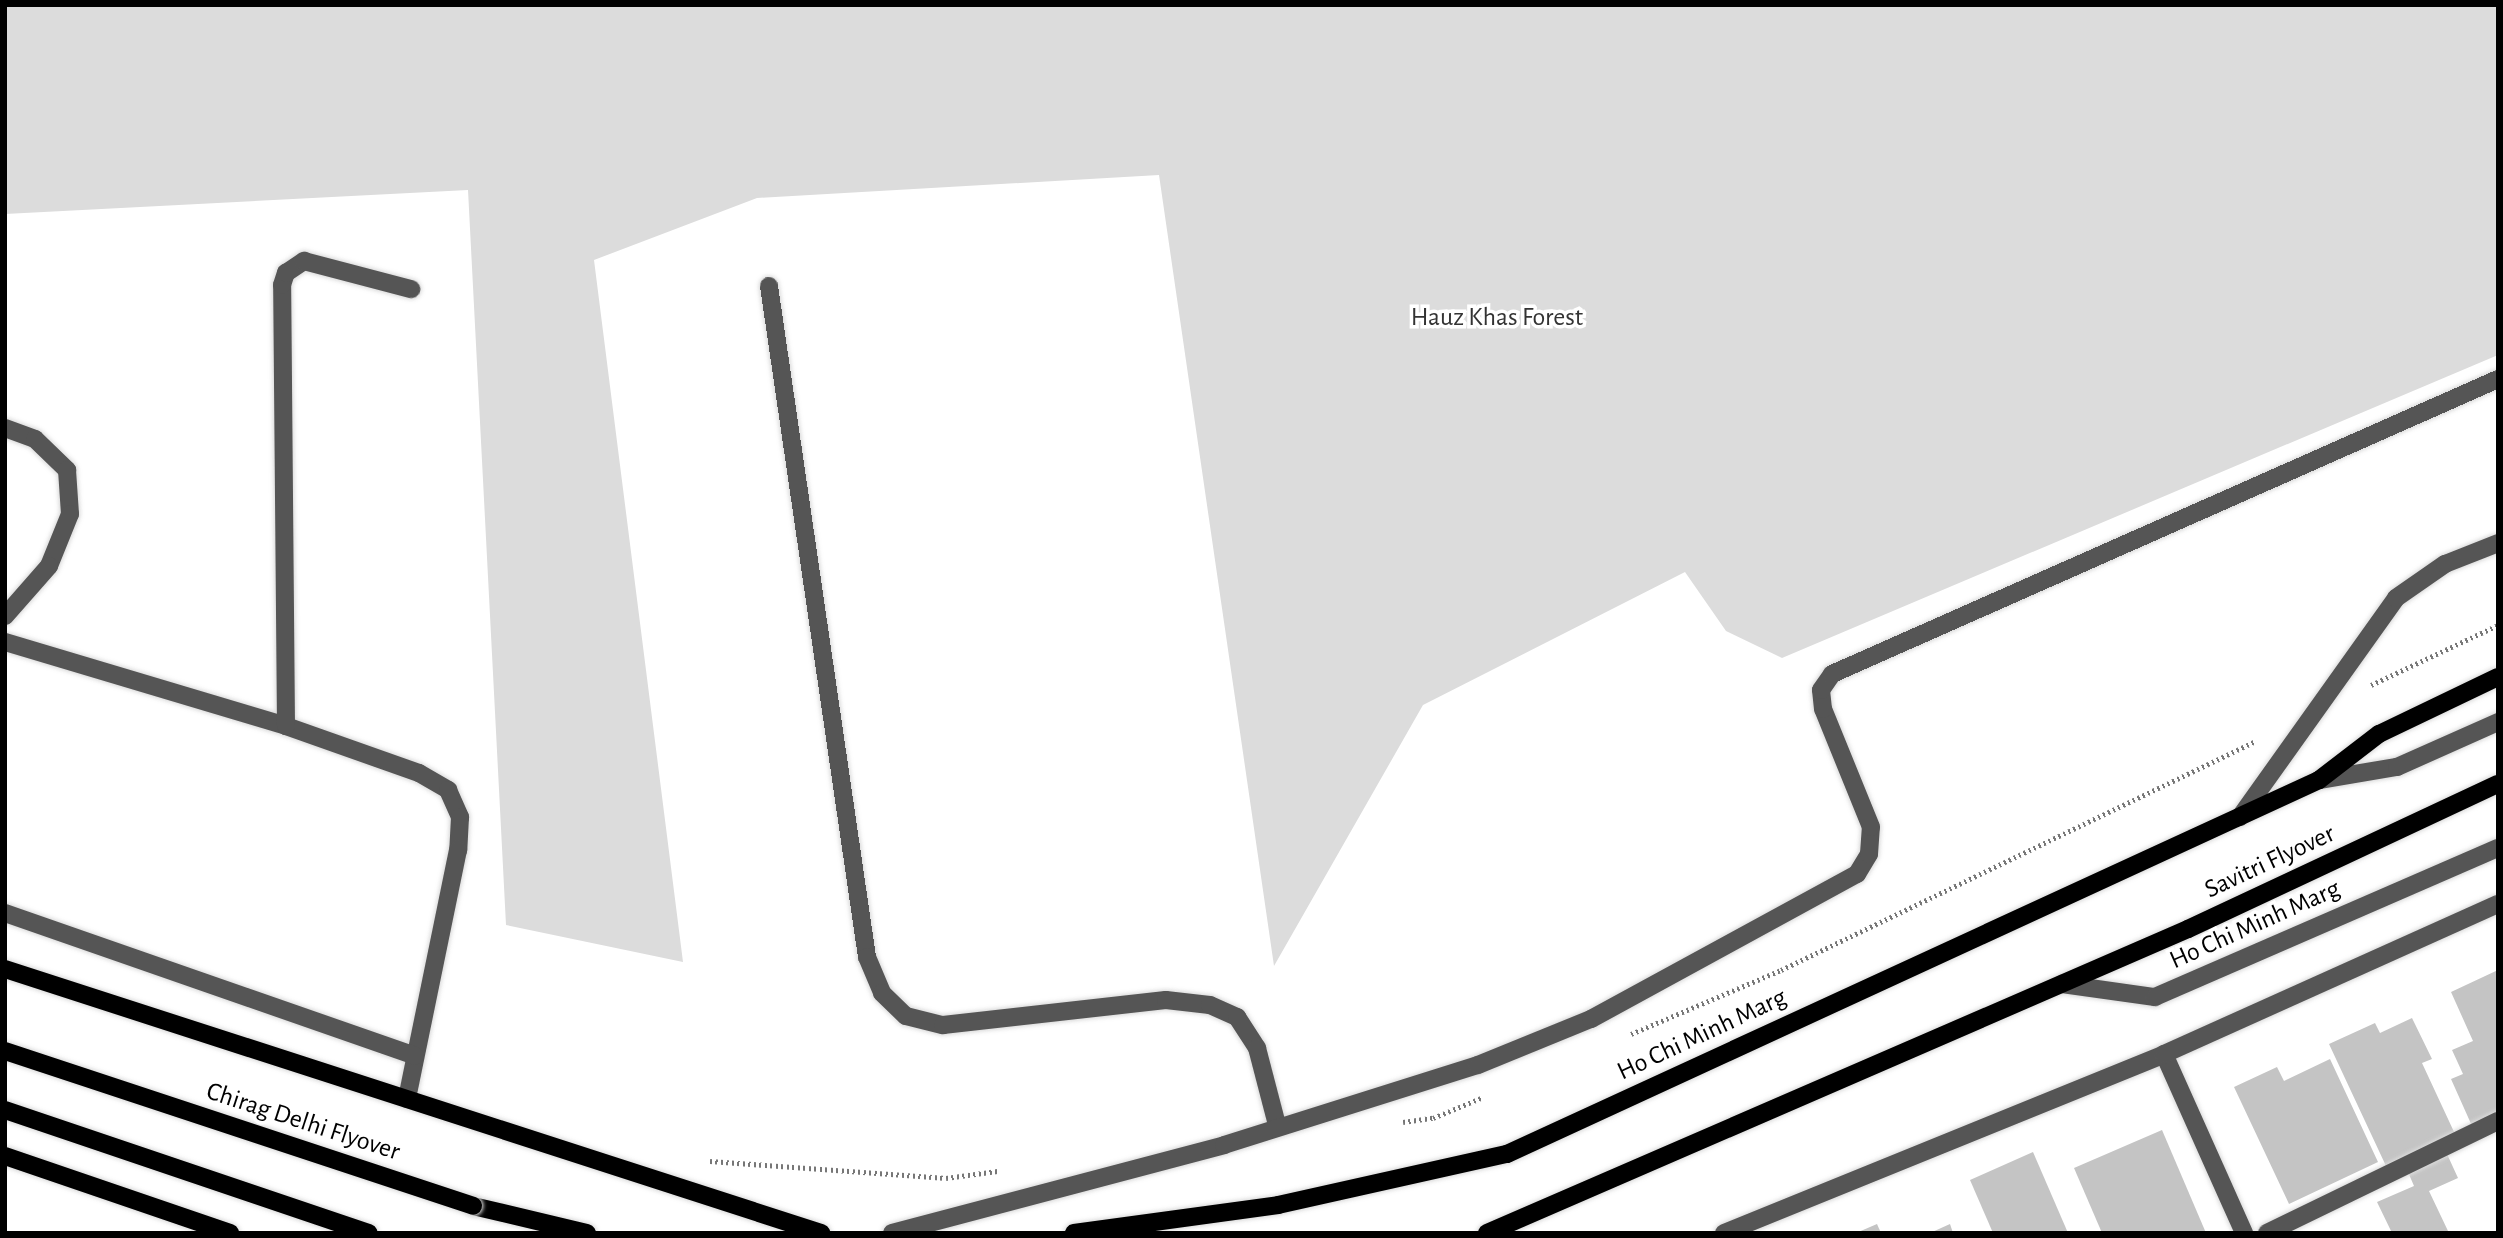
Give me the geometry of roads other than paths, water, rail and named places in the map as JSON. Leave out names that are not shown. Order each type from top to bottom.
[{"type":"main road","name":"Ho Chi Minh Marg","points":[[1074,1233],[1278,1205],[1507,1154],[2319,780],[2379,734],[2498,677]]},
{"type":"main road","name":"Savitri Flyover","points":[[2062,984],[2188,929],[2498,784]]},
{"type":"main road","points":[[5,969],[821,1233]]},
{"type":"main road","points":[[1486,1233],[2062,984]]},
{"type":"main road","name":"Chirag Delhi Flyover","points":[[5,1051],[473,1206],[587,1233]]},
{"type":"main road","points":[[5,1110],[369,1233]]},
{"type":"main road","points":[[5,1156],[230,1233]]},
{"type":"street","points":[[286,726],[282,285],[286,273],[304,261],[411,289]]},
{"type":"street","points":[[769,286],[867,957],[883,993],[906,1016],[943,1025],[1166,1000],[1210,1005],[1237,1017],[1257,1048],[1277,1125]]},
{"type":"street","points":[[892,1233],[1224,1145],[1277,1125],[1478,1065],[1591,1019],[1857,874],[1869,854],[1871,827],[1823,709],[1821,690],[1832,674],[2498,379]]},
{"type":"street","points":[[5,428],[35,439],[67,470],[70,514],[49,566],[5,616]]},
{"type":"street","points":[[2240,817],[2396,598],[2445,564],[2498,543]]},
{"type":"street","points":[[5,642],[286,726],[419,773],[447,790],[460,817],[407,1099]]},
{"type":"street","name":"Ho Chi Minh Marg","points":[[2319,780],[2397,767],[2498,722]]},
{"type":"street","name":"Ho Chi Minh Marg","points":[[2062,984],[2155,997],[2498,848]]},
{"type":"street","points":[[1724,1233],[2164,1054],[2498,904]]},
{"type":"street","points":[[5,913],[415,1056]]},
{"type":"street","points":[[2164,1054],[2244,1233]]},
{"type":"street","points":[[2267,1233],[2498,1121]]},
{"type":"park label","name":"Hauz Khas Forest","points":[[1497,318]]}]
